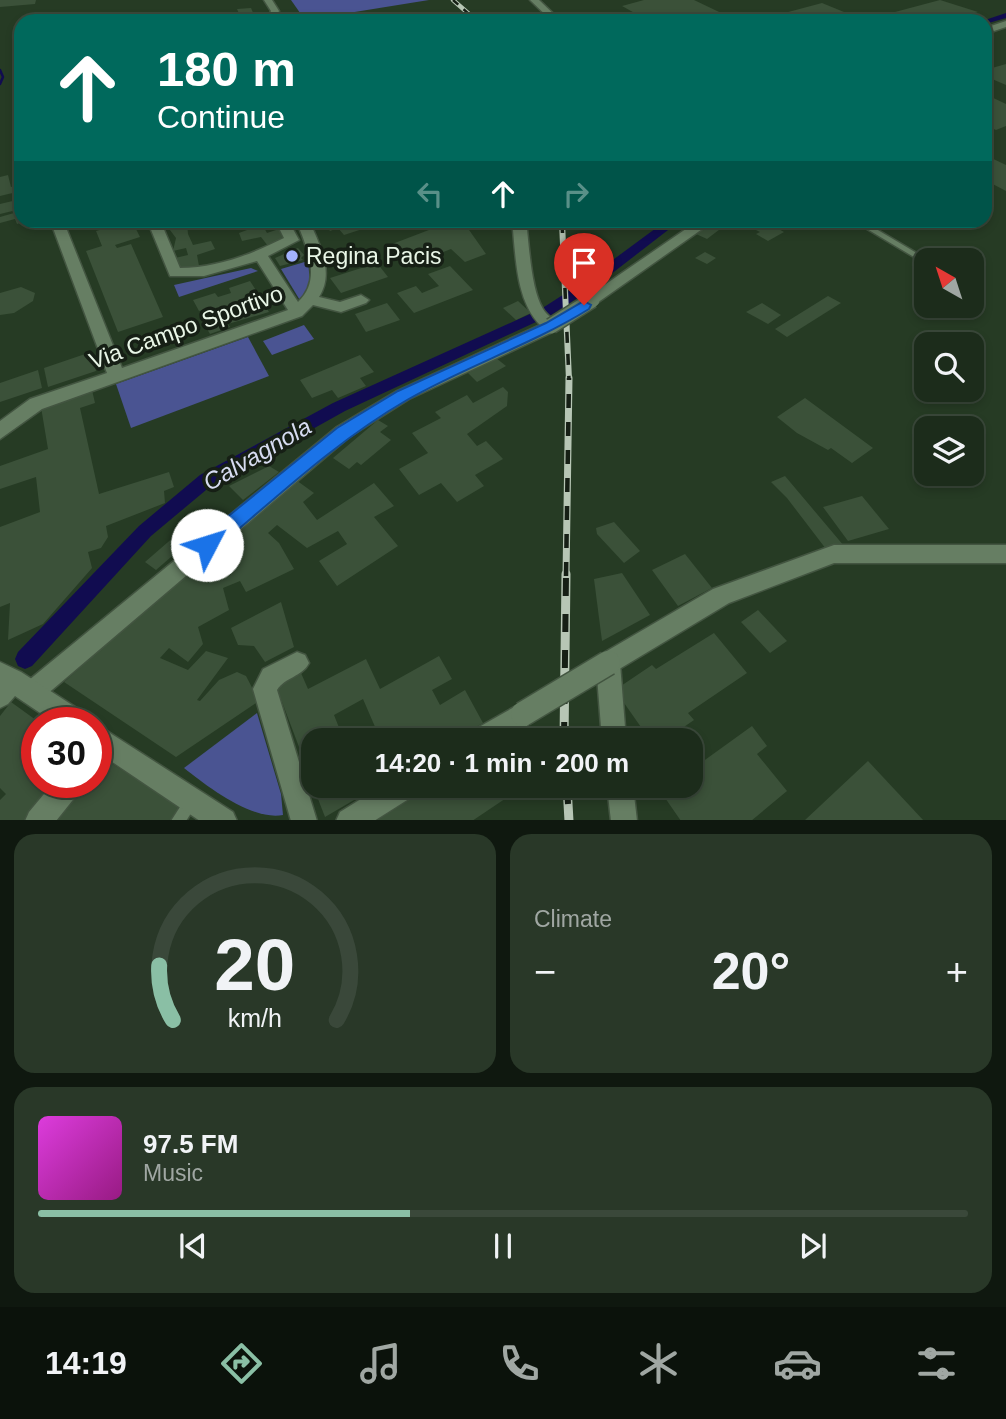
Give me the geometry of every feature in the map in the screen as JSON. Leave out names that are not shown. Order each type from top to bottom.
[{"type":"street","points":[[534,0],[549,14]]},
{"type":"street","points":[[59,228],[117,377]]},
{"type":"street","points":[[156,228],[175,273],[189,274],[261,256],[292,240],[285,228]]},
{"type":"street","name":"Via Campo Sportivo","points":[[0,432],[13,419],[36,404],[297,312],[313,300],[319,279],[317,260],[305,228]]},
{"type":"street","points":[[520,228],[526,272],[543,319]]},
{"type":"street","points":[[48,707],[11,686],[343,432],[403,395],[543,319],[592,300],[697,228]]},
{"type":"street","points":[[261,256],[297,312]]},
{"type":"street","points":[[313,300],[341,307],[361,300]]},
{"type":"street","points":[[500,728],[721,596],[834,554],[1006,554]]},
{"type":"street","points":[[297,663],[271,677],[265,689],[304,820]]},
{"type":"street","points":[[608,663],[613,728]]},
{"type":"street","points":[[112,751],[223,820]]},
{"type":"street","points":[[39,820],[57,798]]},
{"type":"street","points":[[351,820],[386,798]]},
{"type":"street","points":[[621,798],[624,820]]},
{"type":"lane","points":[[869,228],[914,254]]},
{"type":"lane","points":[[178,820],[193,799]]},
{"type":"shaded area","points":[[291,0],[429,0],[342,14],[301,14]]},
{"type":"shaded area","points":[[308,261],[310,283],[301,302],[281,269]]},
{"type":"shaded area","points":[[251,268],[258,271],[179,297],[174,285]]},
{"type":"shaded area","points":[[304,325],[314,339],[272,355],[263,341]]},
{"type":"shaded area","points":[[248,337],[269,376],[131,428],[116,384]]},
{"type":"shaded area","points":[[257,713],[281,794],[283,815],[258,813],[244,808],[184,768]]},
{"type":"building","points":[[0,0],[36,0],[35,4],[0,7]]},
{"type":"building","points":[[644,0],[694,0],[723,14],[636,14],[622,6]]},
{"type":"building","points":[[940,0],[978,12],[900,14],[895,12]]},
{"type":"building","points":[[822,3],[849,14],[781,14]]},
{"type":"building","points":[[251,8],[254,14],[239,14],[237,9]]},
{"type":"building","points":[[1006,64],[1006,85],[992,79],[992,68]]},
{"type":"building","points":[[992,97],[1006,104],[1006,126],[996,130],[992,128]]},
{"type":"building","points":[[992,158],[1006,165],[1006,191],[992,184]]},
{"type":"building","points":[[8,175],[14,193],[0,196],[0,177]]},
{"type":"building","points":[[14,201],[14,211],[0,214],[0,204]]},
{"type":"building","points":[[14,213],[14,219],[0,223],[0,217]]},
{"type":"building","points":[[107,228],[136,228],[140,237],[115,245],[117,248],[131,244],[163,317],[118,332],[86,251],[102,246],[96,231]]},
{"type":"building","points":[[168,228],[187,228],[193,245],[211,241],[215,249],[197,255],[199,266],[182,271],[175,258],[188,255],[186,248],[173,251],[176,238]]},
{"type":"building","points":[[252,228],[264,228],[267,233],[279,229],[284,242],[268,246],[261,237],[242,241],[239,233]]},
{"type":"building","points":[[338,228],[366,228],[344,235]]},
{"type":"building","points":[[434,228],[468,228],[486,254],[465,262],[451,249],[405,267],[387,246]]},
{"type":"building","points":[[704,228],[721,228],[707,239],[696,234]]},
{"type":"building","points":[[752,228],[777,228],[784,232],[768,241],[756,234],[760,232]]},
{"type":"building","name":"Regina Pacis","points":[[298,248],[304,255],[301,258],[303,260],[280,266],[275,258]]},
{"type":"building","points":[[705,252],[716,258],[707,264],[695,258]]},
{"type":"building","points":[[377,263],[388,277],[341,293],[330,278]]},
{"type":"building","points":[[450,266],[473,290],[414,313],[397,293],[416,286],[422,293],[439,286],[428,274]]},
{"type":"building","points":[[250,281],[259,295],[240,302],[242,306],[263,302],[269,312],[228,324],[230,327],[210,334],[203,322],[214,318],[211,313],[205,315],[203,310],[199,311],[193,300],[215,293],[218,297],[231,293],[229,288]]},
{"type":"building","points":[[21,287],[35,293],[33,301],[14,313],[0,315],[0,293]]},
{"type":"building","points":[[828,296],[841,303],[787,337],[775,329]]},
{"type":"building","points":[[518,301],[531,313],[516,320],[503,308]]},
{"type":"building","points":[[387,303],[400,320],[366,332],[355,314]]},
{"type":"building","points":[[762,303],[781,315],[768,324],[746,312]]},
{"type":"building","points":[[91,352],[96,371],[48,387],[44,368]]},
{"type":"building","points":[[360,355],[374,372],[360,378],[366,386],[338,398],[332,390],[312,398],[300,380]]},
{"type":"building","points":[[496,358],[506,366],[477,382],[468,373]]},
{"type":"building","points":[[38,370],[42,388],[0,402],[0,383]]},
{"type":"building","points":[[503,387],[508,392],[507,406],[467,434],[477,446],[486,441],[503,459],[475,475],[484,486],[457,502],[441,483],[419,495],[399,469],[428,453],[412,433],[441,418],[435,412],[467,395],[473,403]]},
{"type":"building","points":[[92,390],[95,403],[80,408],[99,494],[169,472],[174,487],[164,491],[165,503],[106,526],[108,537],[101,548],[88,552],[92,568],[43,624],[8,640],[10,603],[0,607],[0,527],[40,512],[36,477],[0,489],[0,466],[48,449],[41,407]]},
{"type":"building","points":[[805,398],[873,448],[852,463],[831,448],[828,450],[797,433],[777,417]]},
{"type":"building","points":[[378,420],[388,426],[380,432],[391,440],[361,465],[357,462],[349,469],[333,458]]},
{"type":"building","points":[[269,466],[279,472],[243,500],[229,486]]},
{"type":"building","points":[[785,476],[844,546],[826,549],[787,498],[771,482]]},
{"type":"building","points":[[296,480],[314,493],[303,502],[317,520],[374,483],[394,506],[374,517],[398,546],[337,586],[319,561],[347,544],[338,531],[307,548],[277,525],[268,533],[279,543],[294,569],[246,592],[240,581],[223,588],[229,610],[198,627],[203,644],[188,662],[169,648],[160,658],[188,670],[206,651],[228,658],[197,700],[200,701],[219,680],[237,672],[246,676],[259,701],[176,757],[112,714],[112,707],[101,707],[64,682],[166,590]]},
{"type":"building","points":[[862,496],[889,529],[848,541],[823,507]]},
{"type":"building","points":[[198,516],[209,524],[156,570],[145,562]]},
{"type":"building","points":[[614,522],[640,551],[624,563],[597,534],[596,528]]},
{"type":"building","points":[[685,554],[712,588],[678,606],[652,570]]},
{"type":"building","points":[[622,573],[650,615],[602,641],[594,579]]},
{"type":"building","points":[[281,602],[294,647],[265,662],[254,646],[238,645],[231,628]]},
{"type":"building","points":[[758,610],[787,641],[770,653],[741,622]]},
{"type":"building","points":[[714,633],[747,673],[688,713],[694,720],[682,728],[642,728],[615,690],[652,665],[656,669]]},
{"type":"building","points":[[439,656],[452,679],[432,690],[440,705],[465,690],[483,723],[475,728],[376,728],[363,699],[334,715],[339,728],[301,728],[301,752],[276,686],[301,673],[308,689],[366,659],[380,689]]},
{"type":"building","points":[[11,702],[21,709],[21,798],[44,798],[26,820],[0,820],[0,800],[6,794],[0,788],[0,716]]},
{"type":"building","points":[[752,726],[767,746],[757,754],[787,791],[752,820],[680,820],[665,798],[703,798],[703,761]]},
{"type":"building","points":[[868,761],[923,820],[805,820]]},
{"type":"building","points":[[112,764],[183,808],[174,820],[51,820],[69,798],[112,798]]},
{"type":"building","points":[[318,798],[357,798],[325,817]]},
{"type":"building","points":[[412,798],[506,798],[473,820],[378,820]]},
{"type":"waterway","name":"Calvagnola","points":[[992,20],[1006,15]]},
{"type":"waterway","points":[[0,70],[3,77],[0,84]]},
{"type":"waterway","name":"Calvagnola","points":[[25,659],[145,531],[206,480],[339,407],[546,312],[588,285],[664,228]]},
{"type":"railway","points":[[453,0],[469,14]]},
{"type":"railway","points":[[562,228],[569,379]]},
{"type":"railway","points":[[566,576],[569,379]]},
{"type":"railway","points":[[564,728],[566,574]]},
{"type":"railway","points":[[568,798],[569,820]]},
{"type":"place","name":"Regina Pacis","points":[[292,256]]},
{"type":"route","points":[[207,545],[343,432],[403,395],[551,326],[584,305]]}]
